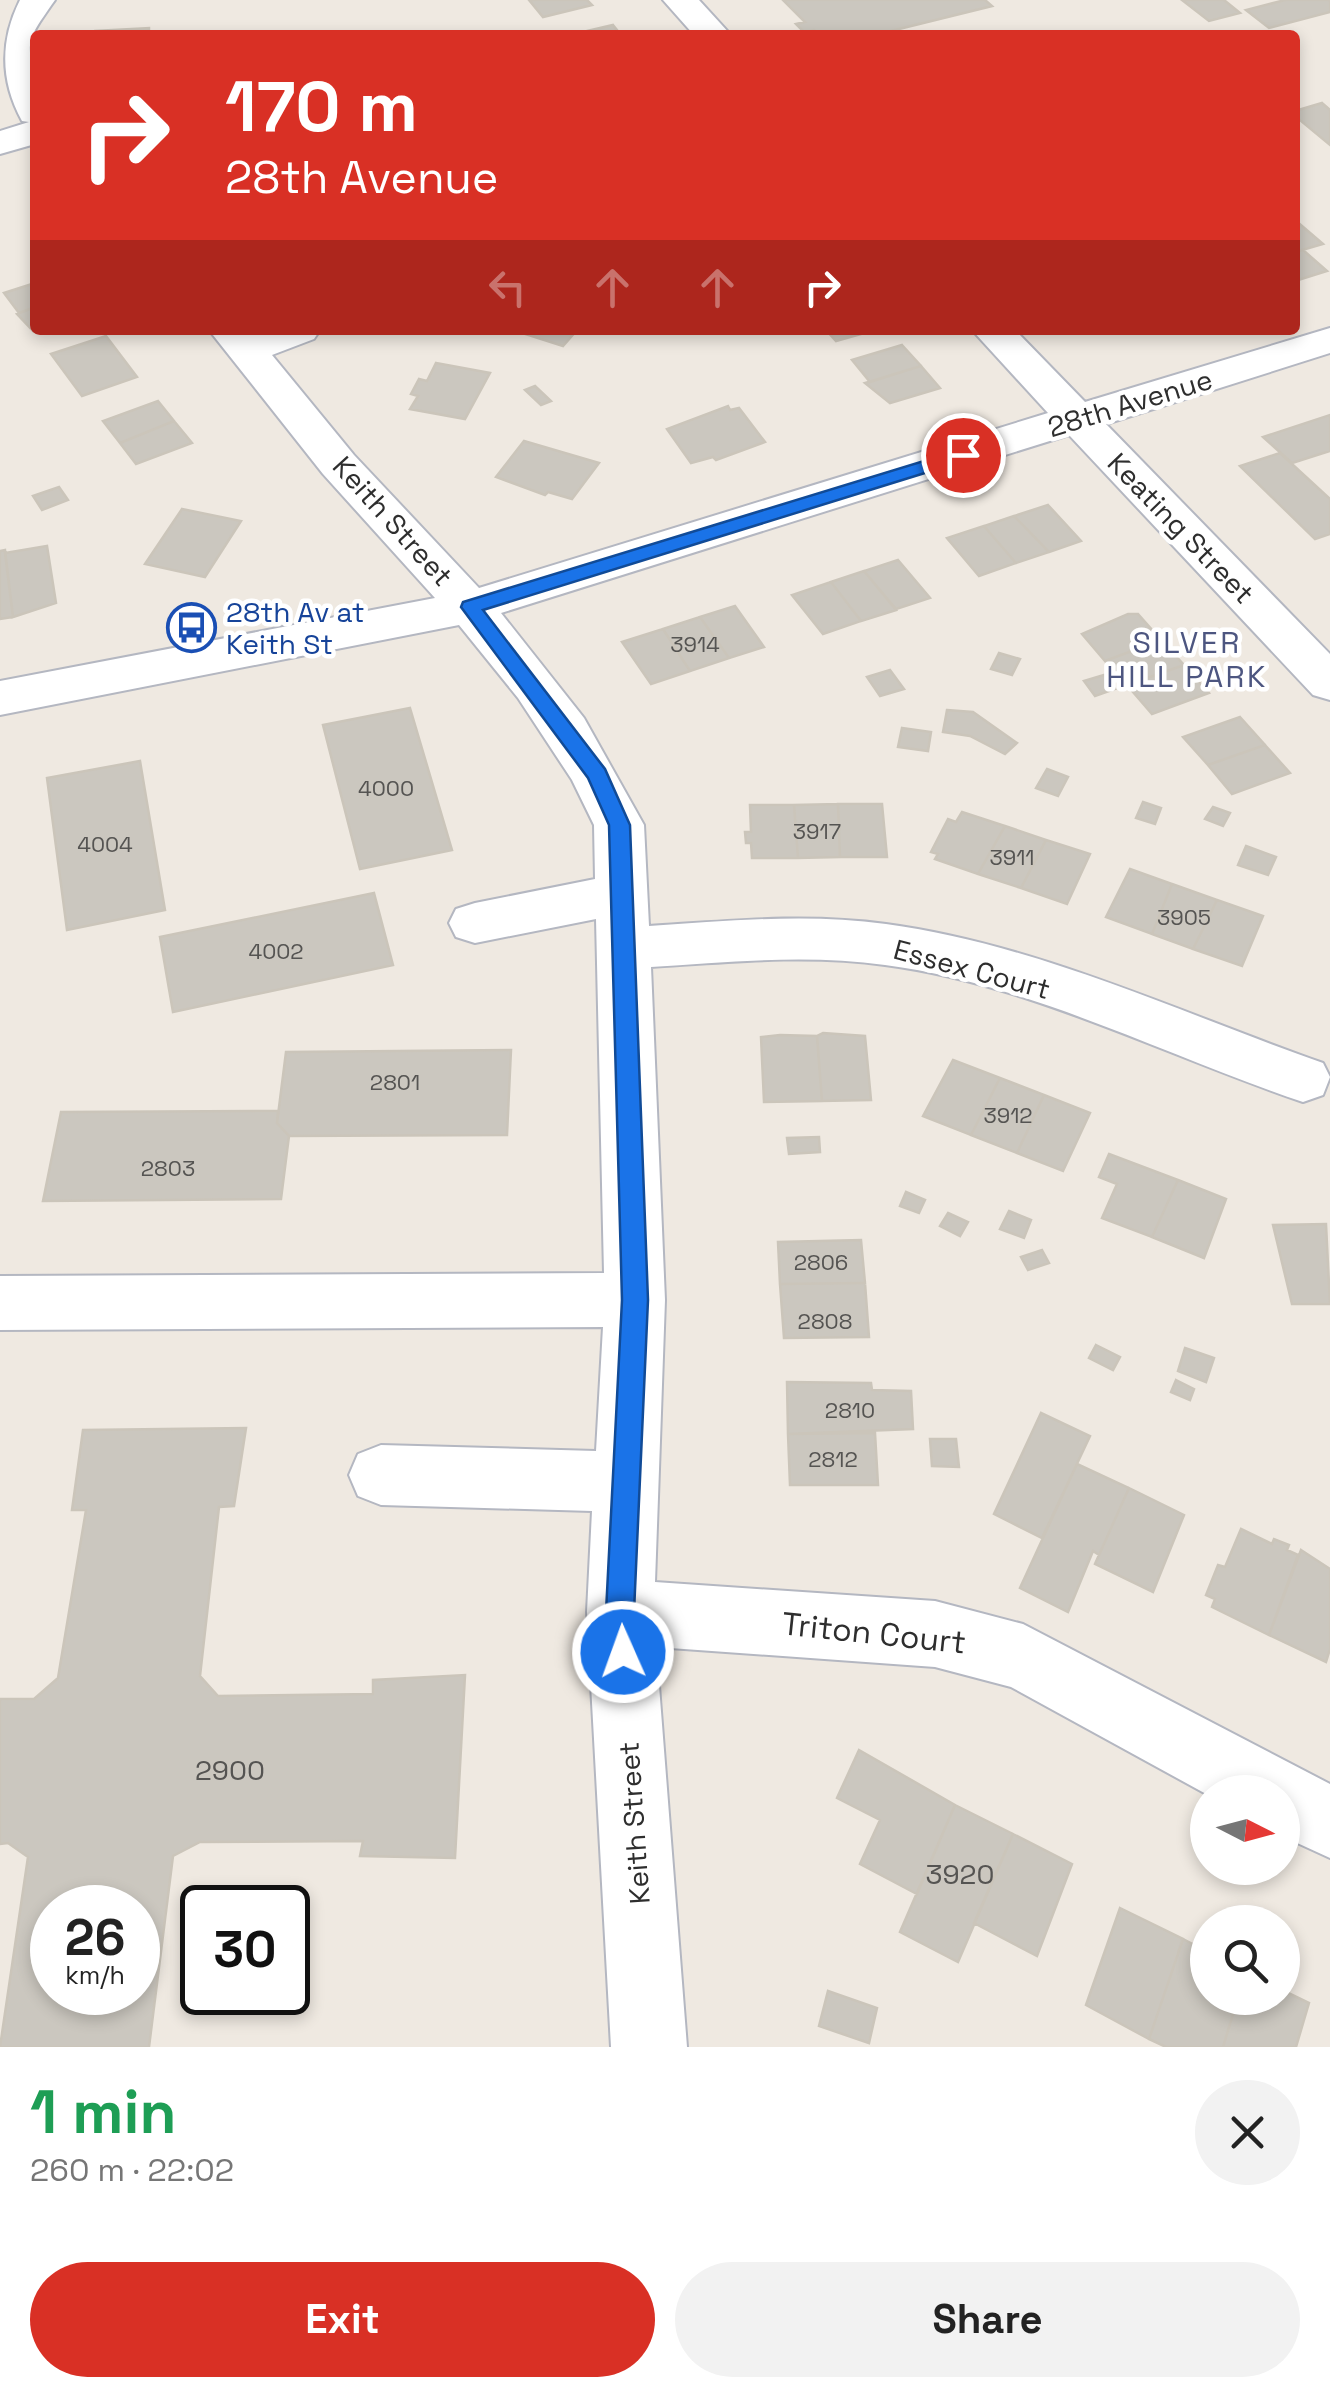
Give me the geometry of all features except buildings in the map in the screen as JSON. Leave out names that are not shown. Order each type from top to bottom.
[{"type":"street","points":[[680,0],[708,30]]},
{"type":"street","points":[[24,3],[4,58],[6,78],[30,107]]},
{"type":"street","points":[[0,143],[30,134]]},
{"type":"street","name":"Keith Street","points":[[238,340],[269,335]]},
{"type":"street","name":"Keating Street","points":[[997,335],[1330,683]]},
{"type":"street","name":"Keith Street","points":[[238,340],[352,479],[470,607],[597,774],[619,825],[635,1300],[620,1612],[649,2047]]},
{"type":"street","name":"28th Avenue","points":[[0,698],[470,607],[1330,340]]},
{"type":"street","name":"Essex Court","points":[[474,922],[625,921],[922,951],[1069,996],[1303,1078]]},
{"type":"street","points":[[0,1303],[635,1300]]},
{"type":"street","points":[[382,1475],[626,1482]]},
{"type":"street","name":"Triton Court","points":[[620,1612],[935,1634],[984,1644],[1023,1657],[1241,1775]]},
{"type":"street","points":[[1300,1807],[1330,1822]]},
{"type":"place","name":"28th Av at Keith St","points":[[191,628]]},
{"type":"district","name":"SILVER HILL PARK","points":[[1187,660]]},
{"type":"route","points":[[623,1652],[620,1612],[635,1300],[627,948],[619,825],[597,774],[470,607],[963,455]]}]
